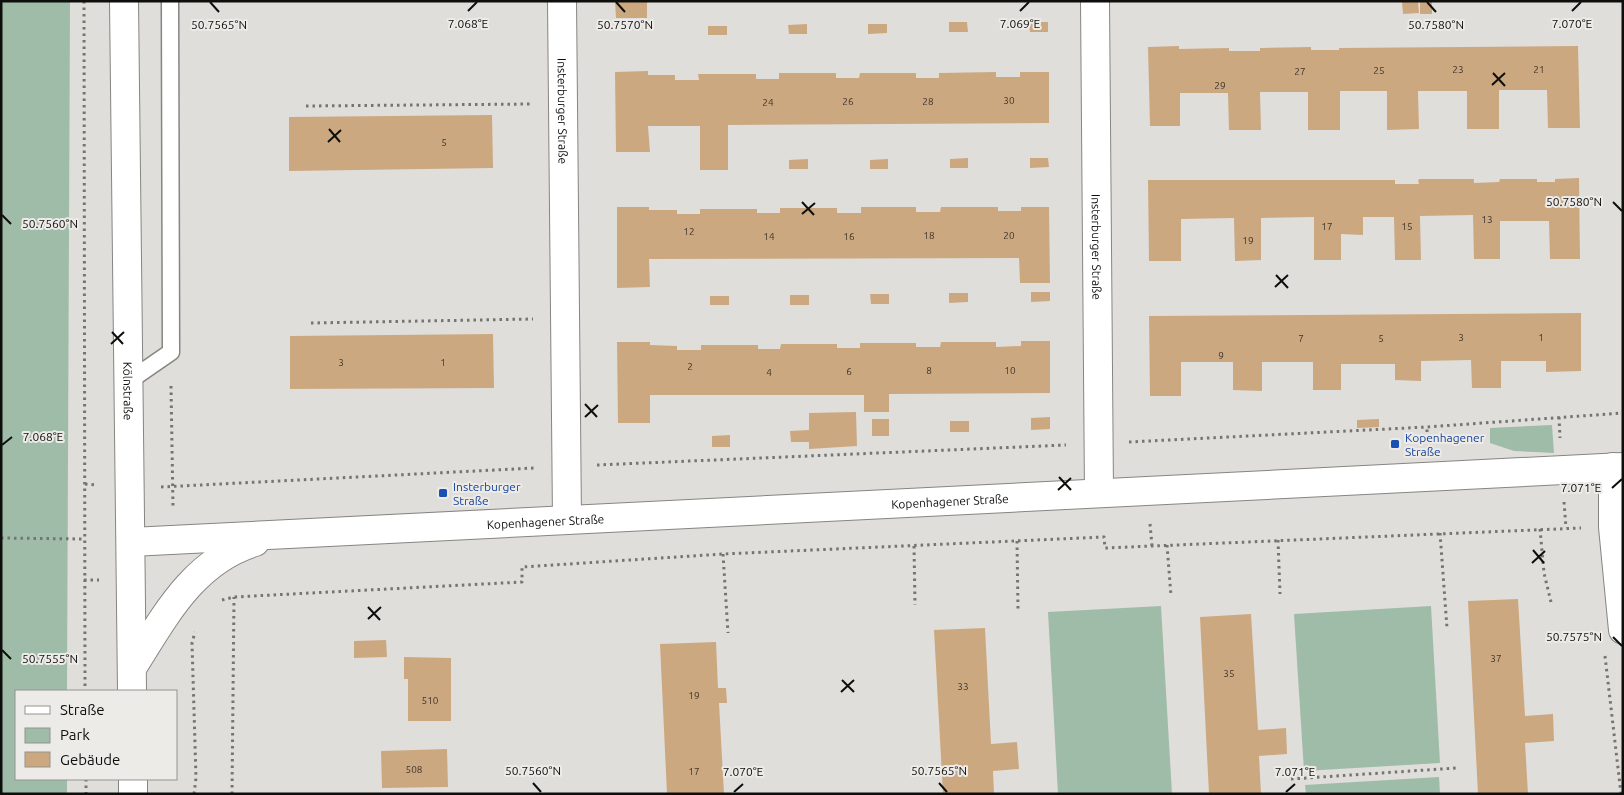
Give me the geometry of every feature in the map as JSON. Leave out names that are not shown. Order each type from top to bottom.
[{"type":"street","name":"Kölnstraße","points":[[124,1],[132,680]]},
{"type":"street","name":"Insterburger Straße","points":[[562,1],[567,520]]},
{"type":"street","name":"Insterburger Straße","points":[[1095,1],[1099,493]]},
{"type":"street","name":"Kopenhagener Straße","points":[[131,542],[1618,467]]},
{"type":"street","points":[[1618,467],[1613,527],[1623,630]]},
{"type":"street","name":"Kopenhagener Straße","points":[[132,680],[166,615],[185,590],[211,563],[234,549],[278,535]]},
{"type":"street","points":[[133,780],[133,794]]},
{"type":"lane","points":[[129,381],[171,352],[170,1]]},
{"type":"path","points":[[84,1],[85,690]]},
{"type":"path","points":[[306,106],[563,105]]},
{"type":"path","points":[[310,323],[566,318]]},
{"type":"path","points":[[171,352],[173,540]]},
{"type":"path","points":[[172,488],[567,466],[1427,427],[1623,413]]},
{"type":"path","points":[[1427,427],[1427,432]]},
{"type":"path","points":[[218,601],[234,598],[522,582],[522,567],[723,554],[1104,537],[1104,548],[1583,528],[1586,537]]},
{"type":"path","points":[[1540,529],[1544,573],[1551,602]]},
{"type":"path","points":[[1440,533],[1447,628]]},
{"type":"path","points":[[1,538],[84,539]]},
{"type":"path","points":[[1278,540],[1280,594]]},
{"type":"path","points":[[1017,541],[1018,610]]},
{"type":"path","points":[[1167,545],[1172,596]]},
{"type":"path","points":[[914,546],[915,605]]},
{"type":"path","points":[[723,554],[728,633]]},
{"type":"path","points":[[232,794],[234,598]]},
{"type":"path","points":[[194,794],[196,778],[192,643],[197,624]]},
{"type":"path","points":[[1604,650],[1621,794]]},
{"type":"path","points":[[1291,779],[1456,768]]},
{"type":"path","points":[[86,780],[86,794]]},
{"type":"green space","points":[[1,1],[70,1],[67,690],[15,690],[15,780],[67,780],[67,794],[1,794]]},
{"type":"green space","points":[[1552,425],[1554,453],[1514,451],[1490,443],[1490,428]]},
{"type":"green space","points":[[1161,606],[1172,794],[1058,794],[1048,612]]},
{"type":"green space","points":[[1431,606],[1440,763],[1304,771],[1294,614]]},
{"type":"green space","points":[[1439,777],[1440,794],[1306,794],[1305,785]]},
{"type":"building","points":[[615,1],[647,1],[647,18],[616,18]]},
{"type":"building","points":[[1402,1],[1418,1],[1419,13],[1403,14]]},
{"type":"building","points":[[1420,1],[1432,1],[1432,14],[1420,14]]},
{"type":"building","points":[[949,22],[967,22],[968,32],[949,32]]},
{"type":"building","points":[[1029,22],[1048,22],[1048,32],[1030,32]]},
{"type":"building","points":[[807,24],[807,34],[789,34],[788,25]]},
{"type":"building","points":[[868,24],[887,24],[887,33],[868,34]]},
{"type":"building","points":[[708,26],[727,26],[727,35],[708,35]]},
{"type":"building","points":[[1179,46],[1179,49],[1229,48],[1229,51],[1260,51],[1260,48],[1311,47],[1311,50],[1339,50],[1339,48],[1578,46],[1580,128],[1548,128],[1547,90],[1499,90],[1499,129],[1467,129],[1467,91],[1418,91],[1419,129],[1387,130],[1387,91],[1340,91],[1340,130],[1308,130],[1308,92],[1260,92],[1261,130],[1229,130],[1228,93],[1180,93],[1180,126],[1150,126],[1148,47]]},
{"type":"building","points":[[648,71],[648,75],[675,75],[675,80],[699,80],[698,74],[756,74],[756,79],[779,79],[779,73],[836,73],[836,78],[859,78],[860,73],[916,73],[916,78],[939,78],[939,73],[996,72],[996,77],[1020,77],[1020,72],[1049,72],[1049,123],[728,125],[728,170],[700,170],[700,126],[648,126],[650,152],[616,152],[615,72]]},
{"type":"building","points":[[492,115],[493,168],[289,171],[289,117]]},
{"type":"building","points":[[968,158],[968,168],[950,168],[950,159]]},
{"type":"building","points":[[1030,158],[1048,158],[1049,167],[1030,168]]},
{"type":"building","points":[[808,159],[808,169],[789,169],[789,160]]},
{"type":"building","points":[[888,159],[888,169],[870,169],[870,160]]},
{"type":"building","points":[[1579,178],[1580,259],[1550,259],[1549,221],[1500,221],[1500,259],[1474,259],[1473,215],[1420,216],[1421,260],[1395,260],[1394,217],[1363,217],[1363,235],[1341,234],[1341,260],[1314,260],[1314,217],[1261,218],[1261,260],[1235,261],[1234,218],[1181,219],[1181,261],[1149,261],[1148,180],[1395,180],[1395,184],[1419,184],[1418,180],[1420,179],[1474,179],[1474,183],[1499,182],[1500,179],[1537,179],[1537,182],[1555,182],[1555,179]]},
{"type":"building","points":[[617,207],[649,207],[649,210],[677,210],[677,214],[700,214],[700,209],[757,209],[757,213],[780,213],[780,208],[837,208],[837,213],[861,213],[861,207],[916,207],[916,212],[940,212],[941,207],[998,207],[998,211],[1021,211],[1021,207],[1049,207],[1050,283],[1020,283],[1019,258],[649,259],[650,287],[617,288]]},
{"type":"building","points":[[1031,292],[1050,292],[1050,301],[1031,302]]},
{"type":"building","points":[[949,293],[968,293],[968,302],[949,303]]},
{"type":"building","points":[[870,294],[889,294],[889,304],[871,304]]},
{"type":"building","points":[[790,295],[809,295],[809,305],[790,305]]},
{"type":"building","points":[[710,296],[729,296],[729,305],[710,305]]},
{"type":"building","points":[[1581,313],[1581,371],[1546,372],[1546,361],[1501,361],[1501,388],[1472,388],[1471,360],[1421,361],[1421,381],[1395,380],[1395,364],[1341,364],[1341,390],[1313,390],[1313,362],[1262,362],[1262,391],[1233,390],[1233,362],[1181,362],[1181,396],[1150,396],[1149,316]]},
{"type":"building","points":[[493,334],[494,388],[290,389],[290,336]]},
{"type":"building","points":[[1021,341],[1050,341],[1050,393],[889,394],[889,412],[864,412],[864,395],[650,395],[650,423],[618,423],[617,342],[650,342],[650,345],[677,346],[677,350],[701,350],[701,345],[758,345],[758,349],[780,349],[781,344],[837,344],[837,348],[860,348],[860,343],[916,343],[916,347],[940,347],[941,342],[996,342],[996,347],[1021,346]]},
{"type":"building","points":[[856,412],[857,446],[809,449],[809,442],[791,442],[790,431],[809,430],[809,413]]},
{"type":"building","points":[[1050,417],[1050,429],[1031,430],[1031,418]]},
{"type":"building","points":[[872,419],[889,419],[889,436],[872,436]]},
{"type":"building","points":[[1379,419],[1379,427],[1357,428],[1357,420]]},
{"type":"building","points":[[950,421],[969,421],[969,432],[950,432]]},
{"type":"building","points":[[730,435],[730,447],[712,447],[712,436]]},
{"type":"building","points":[[1518,599],[1525,716],[1553,714],[1554,741],[1525,743],[1528,794],[1478,794],[1468,601]]},
{"type":"building","points":[[1251,614],[1258,730],[1286,728],[1287,754],[1259,756],[1261,794],[1209,794],[1200,617]]},
{"type":"building","points":[[985,628],[991,744],[1017,742],[1019,769],[993,771],[994,794],[943,794],[934,630]]},
{"type":"building","points":[[386,640],[387,657],[354,658],[354,641]]},
{"type":"building","points":[[716,642],[718,688],[726,688],[727,703],[719,703],[724,794],[667,794],[660,644]]},
{"type":"building","points":[[404,657],[451,658],[451,721],[408,721],[408,679],[404,679]]},
{"type":"building","points":[[447,749],[448,787],[382,788],[381,751]]},
{"type":"place","name":"Kopenhagener Straße","points":[[1395,444]]},
{"type":"place","name":"Insterburger Straße","points":[[443,493]]}]
